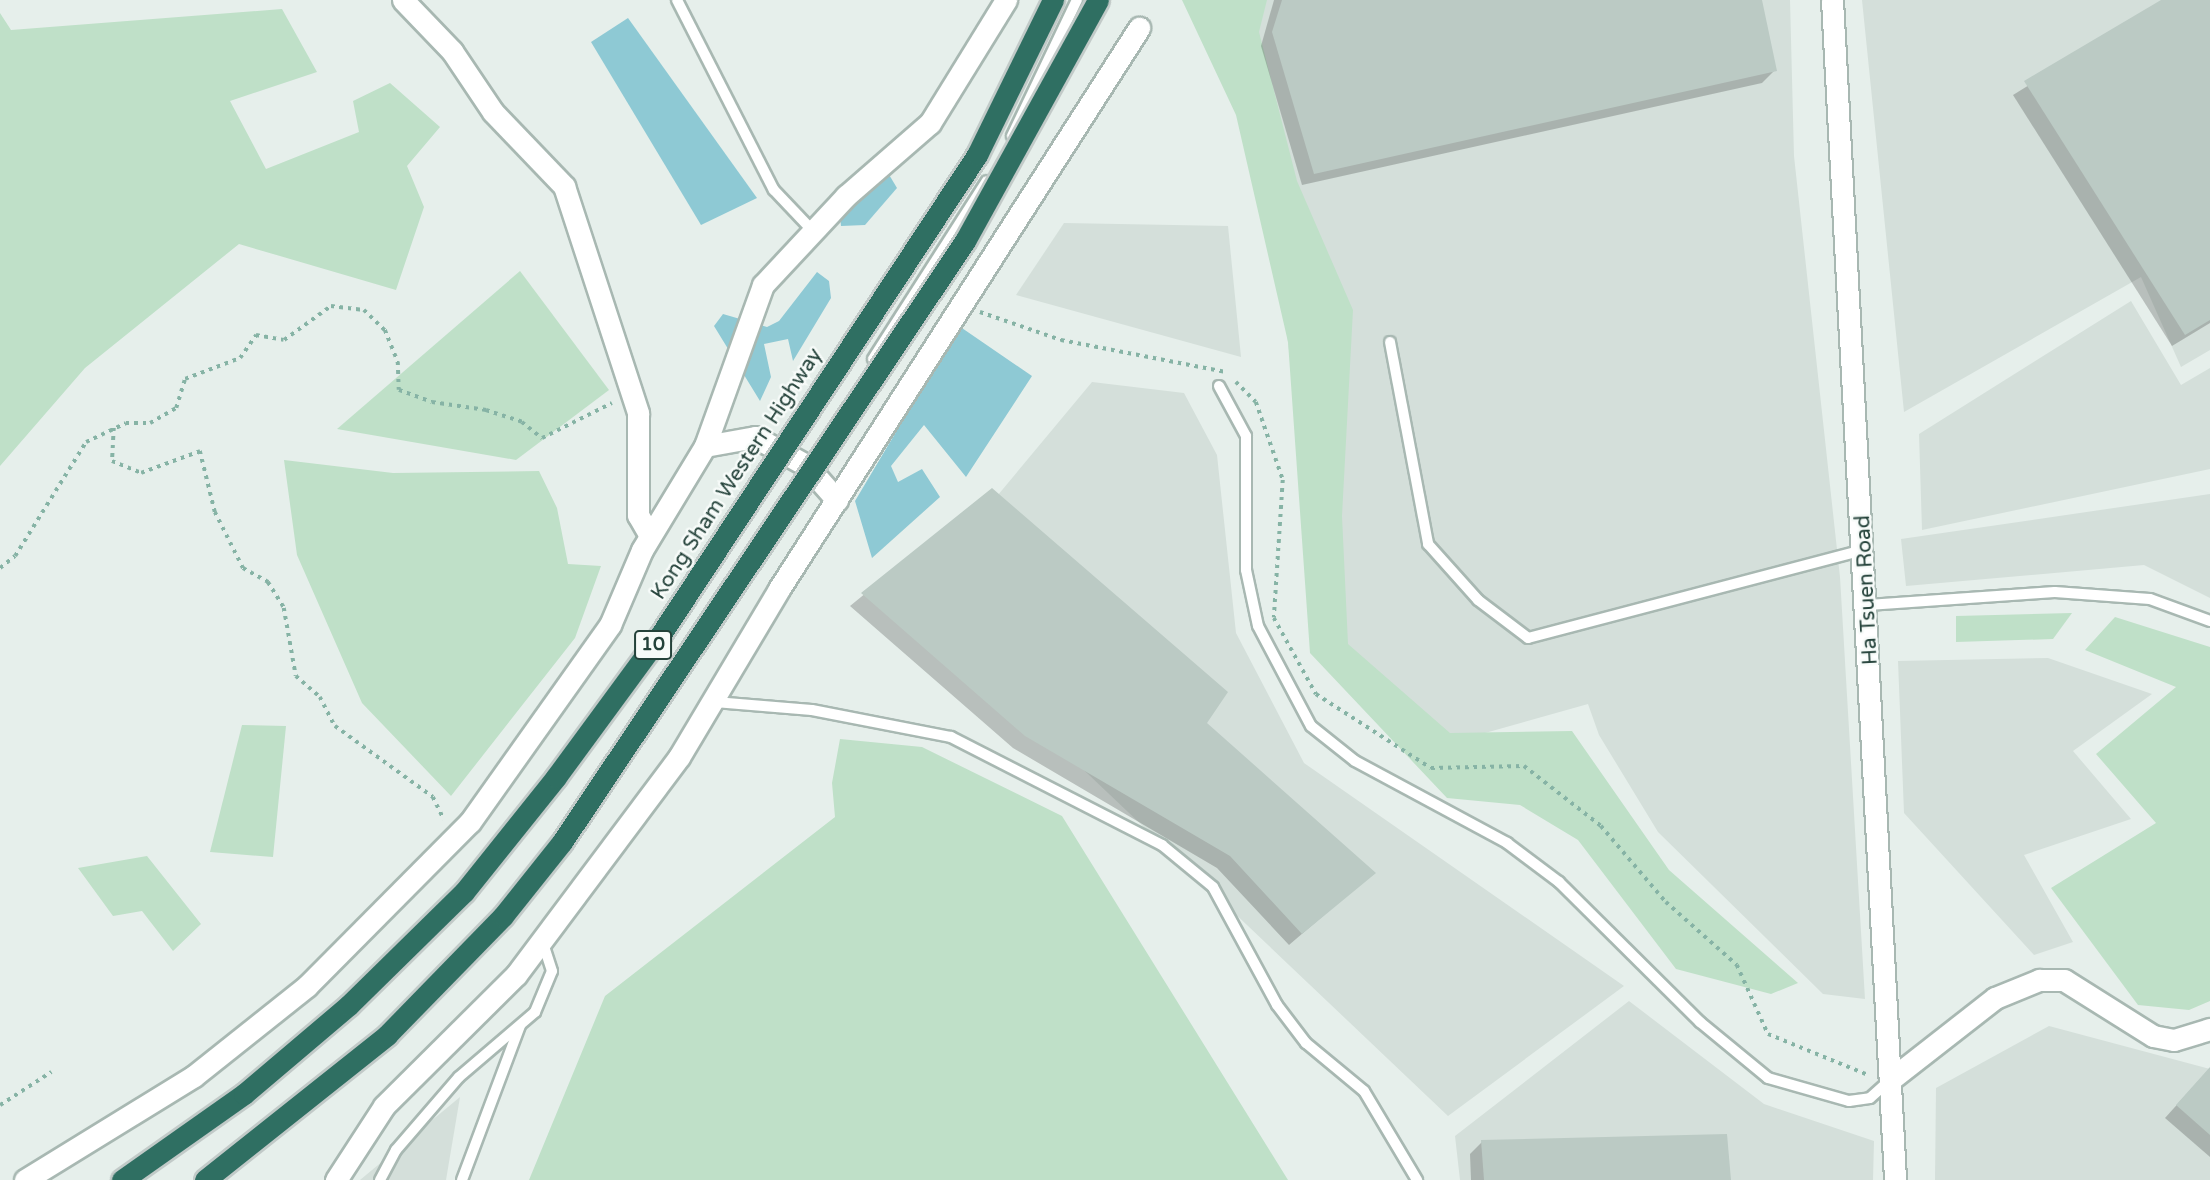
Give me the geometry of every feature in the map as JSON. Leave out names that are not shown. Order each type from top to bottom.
[{"type":"highway","name":"Kong Sham Western Highway","points":[[122,1180],[244,1094],[349,1005],[464,892],[556,777],[661,634],[976,155],[1053,0]]},
{"type":"highway","name":"10","points":[[205,1180],[387,1035],[502,916],[562,842],[965,241],[1098,0]]},
{"type":"street","points":[[403,0],[452,51],[494,113],[564,186],[638,413],[638,515],[650,536]]},
{"type":"street","points":[[25,1180],[194,1076],[297,995],[453,839],[610,625],[650,536],[705,446],[764,285],[812,230],[930,123],[1006,0]]},
{"type":"street","name":"Ha Tsuen Road","points":[[1832,0],[1868,605],[1895,1180]]},
{"type":"street","points":[[336,1180],[384,1106],[542,941],[715,702],[837,500],[1139,28]]},
{"type":"street","points":[[705,446],[755,437],[806,465],[837,500]]},
{"type":"street","points":[[1890,1080],[1994,998],[2039,980],[2064,981],[2153,1037],[2174,1040],[2210,1029]]},
{"type":"lane","points":[[677,0],[774,190],[812,230]]},
{"type":"lane","points":[[806,465],[1000,160],[1077,0]]},
{"type":"lane","points":[[1390,342],[1427,544],[1478,600],[1528,638],[1865,550]]},
{"type":"lane","points":[[1219,386],[1246,436],[1246,570],[1258,626],[1311,726],[1355,761],[1507,843],[1559,882],[1700,1023],[1768,1079],[1849,1101],[1870,1098],[1890,1080]]},
{"type":"lane","points":[[1868,605],[2054,592],[2150,599],[2210,621]]},
{"type":"lane","points":[[715,702],[812,710],[951,737],[1162,845],[1213,887],[1277,1005],[1306,1043],[1364,1091],[1417,1180]]},
{"type":"lane","points":[[380,1180],[396,1150],[459,1077],[520,1026],[549,990],[552,971],[542,941]]},
{"type":"lane","points":[[462,1180],[520,1026]]},
{"type":"path","points":[[961,305],[1061,340],[1221,366],[1256,402],[1283,480],[1274,618],[1315,694],[1431,768],[1524,766],[1601,826],[1666,902],[1737,965],[1768,1034],[1890,1080]]},
{"type":"path","points":[[0,568],[15,556],[86,442],[114,428],[149,423],[176,408],[185,379],[240,358],[256,335],[284,340],[331,306],[364,310],[385,330],[398,362],[399,390],[486,410],[522,422],[542,438],[631,393]]},
{"type":"path","points":[[114,428],[112,461],[141,473],[200,451],[215,512],[243,568],[268,582],[284,608],[296,676],[320,697],[335,726],[433,797],[453,839]]},
{"type":"path","points":[[0,1105],[51,1072]]},
{"type":"shaded area","points":[[1244,0],[1790,0],[1794,156],[1840,577],[1865,999],[1823,994],[1658,832],[1599,735],[1588,704],[1435,747],[1325,631]]},
{"type":"shaded area","points":[[1862,0],[2210,0],[2210,350],[2181,367],[2141,277],[1904,412]]},
{"type":"shaded area","points":[[1064,223],[1228,226],[1241,357],[1016,295]]},
{"type":"shaded area","points":[[2131,301],[2181,385],[2210,368],[2210,469],[1922,530],[1919,434]]},
{"type":"shaded area","points":[[1092,382],[1184,393],[1217,455],[1236,633],[1304,763],[1624,986],[1448,1116],[908,603]]},
{"type":"shaded area","points":[[2210,494],[2210,598],[2144,565],[1906,586],[1901,539]]},
{"type":"shaded area","points":[[2048,658],[2152,694],[2073,751],[2131,819],[2024,855],[2073,942],[2034,955],[1904,813],[1898,661]]},
{"type":"shaded area","points":[[1629,1001],[1764,1104],[1874,1141],[1873,1180],[1460,1180],[1455,1136]]},
{"type":"shaded area","points":[[2049,1026],[2210,1069],[2210,1180],[1935,1180],[1936,1088]]},
{"type":"shaded area","points":[[460,1097],[446,1180],[360,1180]]},
{"type":"green space","points":[[1182,0],[1267,0],[1259,32],[1297,181],[1353,310],[1342,516],[1348,644],[1450,733],[1572,731],[1669,870],[1798,983],[1771,994],[1676,969],[1578,840],[1520,805],[1447,798],[1310,653],[1288,342],[1236,115]]},
{"type":"green space","points":[[282,9],[317,72],[230,101],[266,169],[359,132],[353,101],[390,83],[440,127],[407,166],[424,207],[396,290],[239,244],[85,368],[0,466],[0,13],[11,30]]},
{"type":"green space","points":[[520,271],[609,390],[516,460],[337,429]]},
{"type":"green space","points":[[284,460],[393,473],[539,471],[557,508],[568,564],[601,566],[575,638],[451,796],[362,703],[297,555]]},
{"type":"green space","points":[[2072,613],[2053,639],[1956,642],[1956,616]]},
{"type":"green space","points":[[2115,617],[2210,647],[2210,1001],[2189,1010],[2138,1005],[2051,888],[2156,823],[2096,754],[2176,687],[2085,650]]},
{"type":"green space","points":[[242,725],[286,726],[273,857],[210,852]]},
{"type":"green space","points":[[840,739],[922,747],[1062,816],[1288,1180],[529,1180],[605,996],[835,817],[832,783]]},
{"type":"green space","points":[[147,856],[201,924],[173,951],[142,911],[113,916],[78,868]]},
{"type":"water","points":[[628,18],[757,198],[701,225],[591,42]]},
{"type":"water","points":[[888,173],[897,188],[865,225],[841,226],[838,195]]},
{"type":"water","points":[[817,272],[829,281],[831,298],[793,361],[788,339],[764,344],[771,377],[760,401],[714,326],[723,314],[767,327],[779,321]]},
{"type":"water","points":[[959,326],[1032,376],[966,477],[924,425],[891,466],[898,482],[922,469],[940,497],[872,558],[855,501]]},
{"type":"building","points":[[1282,0],[1762,0],[1777,71],[1314,174],[1272,32]]},
{"type":"building","points":[[2161,0],[2210,0],[2210,320],[2185,335],[2024,81]]},
{"type":"building","points":[[992,488],[1228,692],[1207,723],[1376,873],[1302,934],[1230,856],[1025,736],[861,593]]},
{"type":"building","points":[[2210,1067],[2210,1135],[2176,1105]]},
{"type":"building","points":[[1727,1134],[1731,1180],[1484,1180],[1481,1140]]}]
